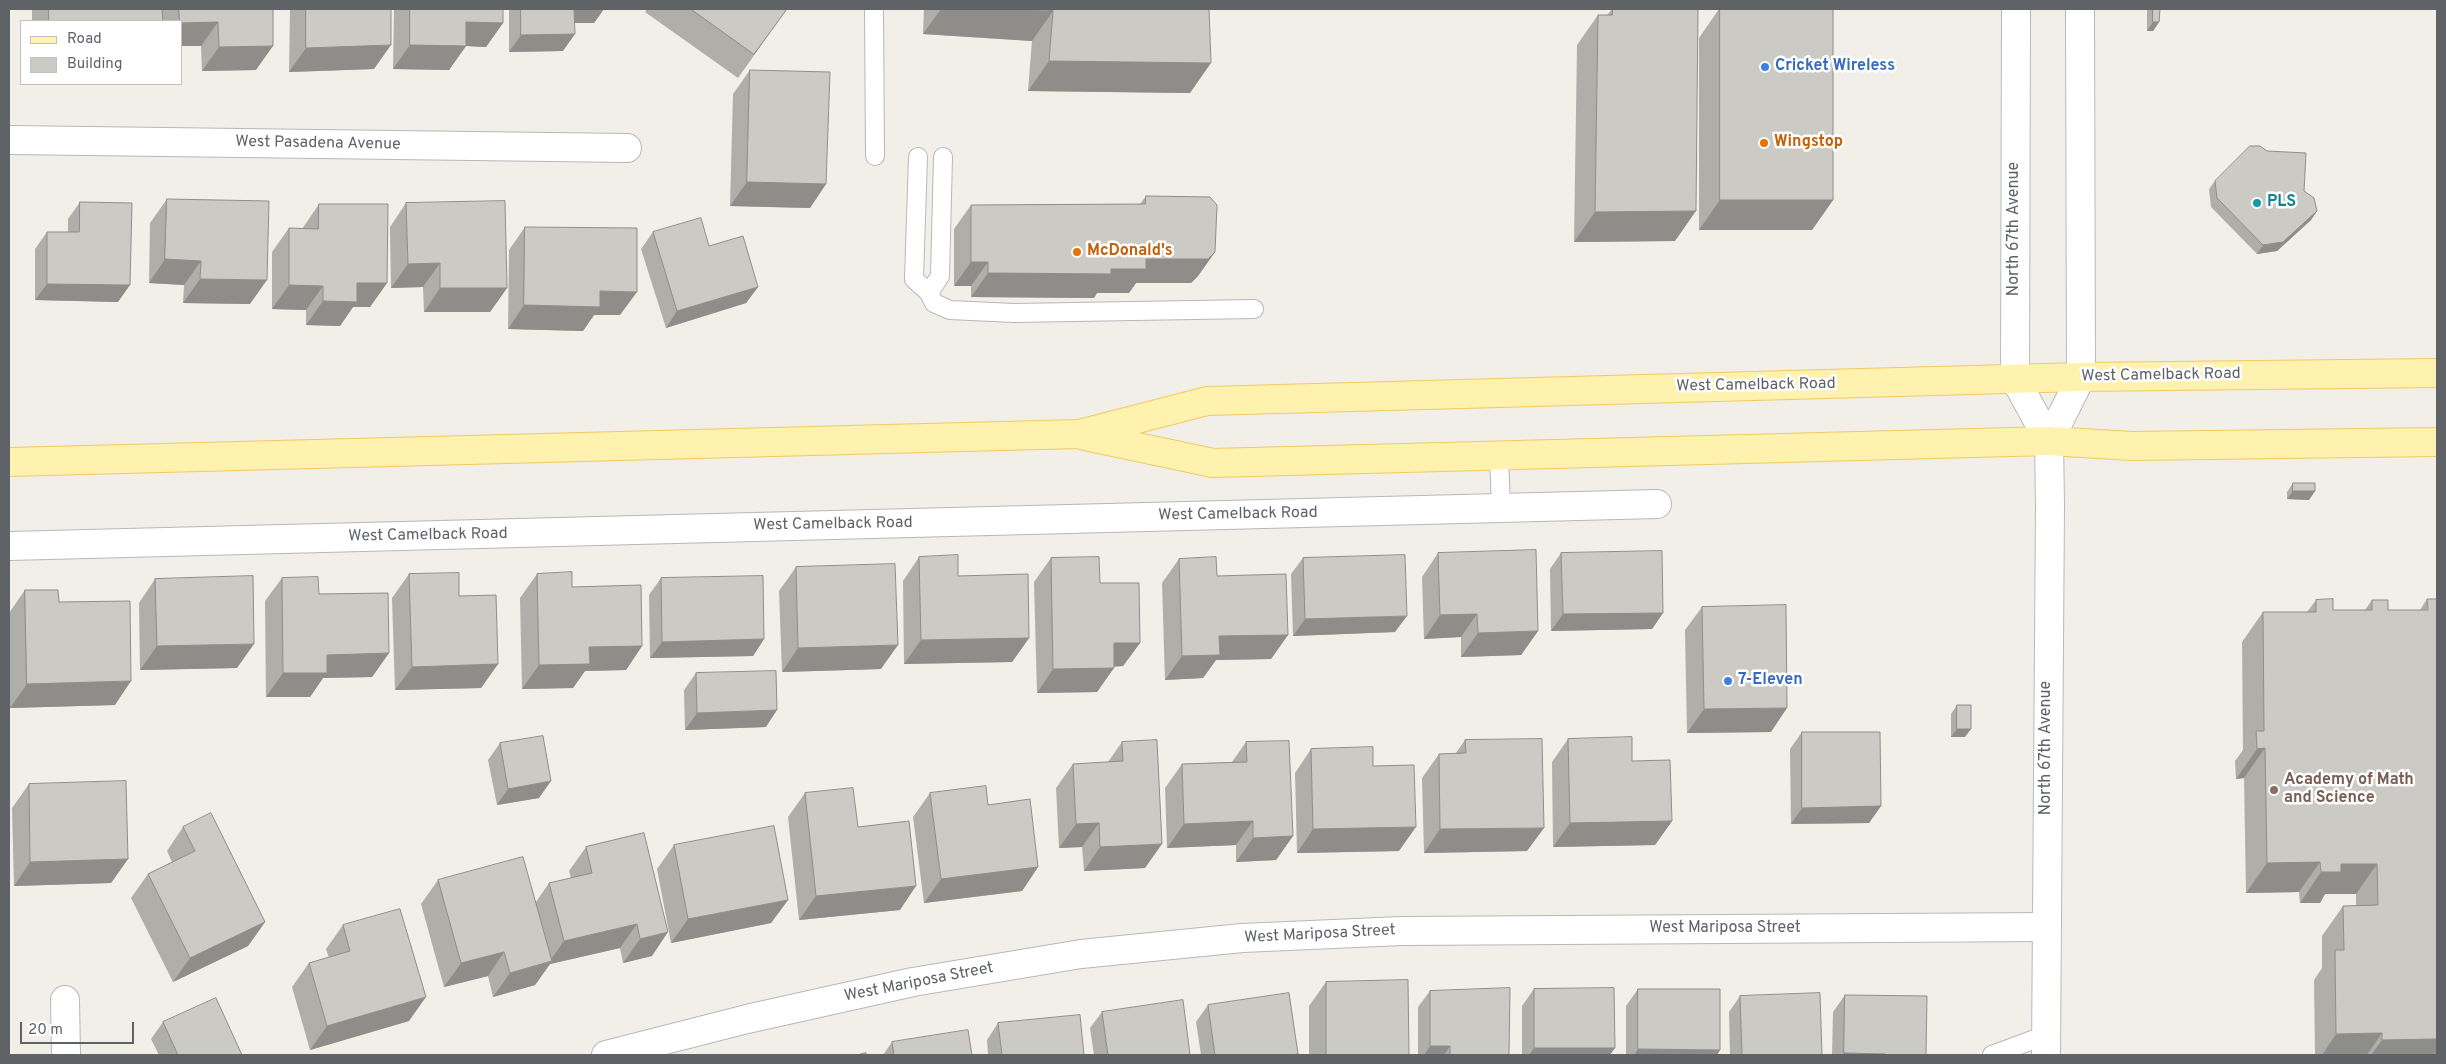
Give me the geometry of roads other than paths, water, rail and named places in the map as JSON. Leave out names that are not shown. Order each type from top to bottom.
[{"type":"main road","name":"West Camelback Road","points":[[9,462],[1079,434],[1207,401],[2081,377],[2437,373]]},
{"type":"main road","name":"West Camelback Road","points":[[1079,434],[1213,463],[2049,441],[2132,446],[2437,442]]},
{"type":"street","name":"North 67th Avenue","points":[[2016,9],[2015,379],[2049,441]]},
{"type":"street","name":"North 67th Avenue","points":[[2046,1045],[2049,441],[2081,377],[2080,9]]},
{"type":"street","name":"West Pasadena Avenue","points":[[9,140],[627,148]]},
{"type":"street","name":"West Camelback Road","points":[[9,546],[1657,504]]},
{"type":"street","name":"West Mariposa Street","points":[[606,1055],[747,1019],[913,982],[1082,954],[1242,938],[1402,931],[2047,927]]},
{"type":"street","points":[[65,1000],[66,1055]]},
{"type":"lane","points":[[874,9],[875,156]]},
{"type":"lane","points":[[918,157],[914,279],[929,293],[934,304],[950,310],[1014,313],[1254,308]]},
{"type":"lane","points":[[929,293],[940,276],[943,157]]},
{"type":"lane","points":[[1499,455],[1501,508]]},
{"type":"lane","points":[[1992,1055],[2046,1045]]},
{"type":"place","name":"Cricket Wireless","points":[[1765,67]]},
{"type":"place","name":"Wingstop","points":[[1764,143]]},
{"type":"place","name":"PLS","points":[[2257,203]]},
{"type":"place","name":"McDonald's","points":[[1077,252]]},
{"type":"place","name":"7-Eleven","points":[[1728,681]]},
{"type":"place","name":"Academy of Math and Science","points":[[2274,790]]}]
